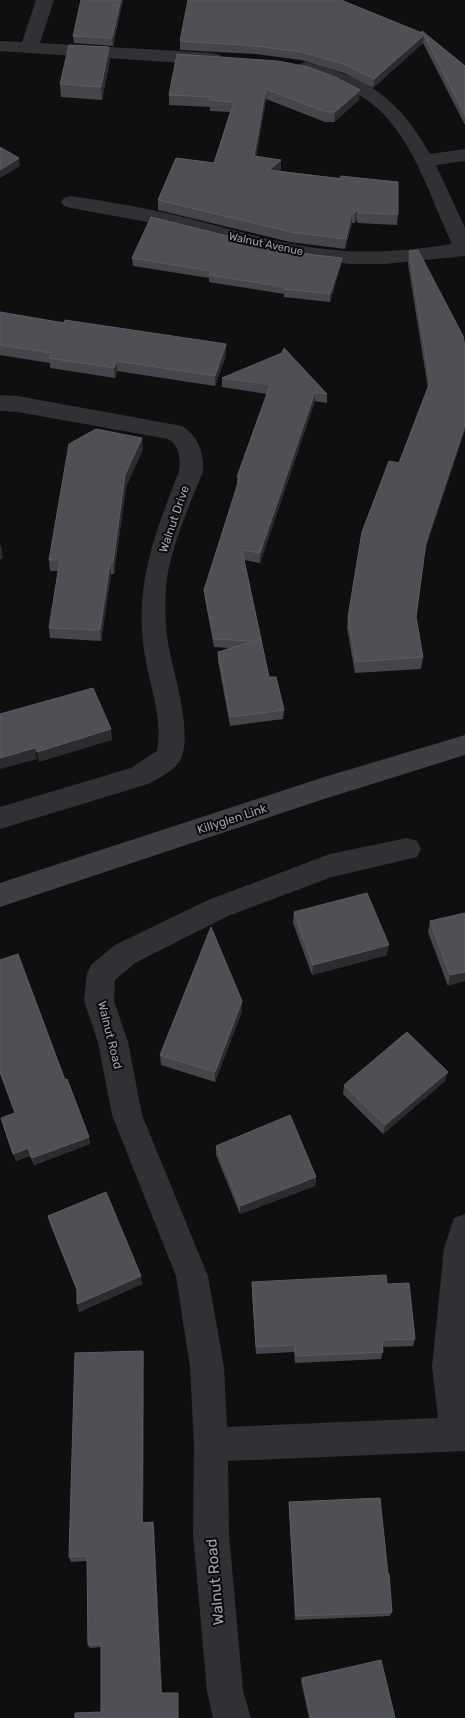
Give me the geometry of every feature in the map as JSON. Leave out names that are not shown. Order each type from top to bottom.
[{"type":"street","points":[[29,48],[45,0]]},
{"type":"street","points":[[0,46],[228,60]]},
{"type":"street","name":"Walnut Avenue","points":[[71,202],[166,219],[264,245],[318,255],[392,258],[465,250],[425,161],[390,110],[348,82],[320,72],[287,65]]},
{"type":"street","points":[[425,161],[465,155]]},
{"type":"street","name":"Walnut Drive","points":[[0,403],[18,404],[174,432],[184,438],[192,460],[191,471],[166,536],[154,586],[155,641],[173,734],[169,756],[154,768],[139,776],[0,818]]},
{"type":"street","name":"Killyglen Link","points":[[0,895],[321,789],[465,745]]},
{"type":"street","name":"Walnut Road","points":[[232,1718],[225,1691],[211,1534],[212,1445],[207,1367],[192,1276],[127,1115],[113,1042],[99,1001],[101,974],[125,954],[226,904],[330,866],[407,849]]},
{"type":"street","points":[[212,1445],[461,1434],[449,1367],[460,1248],[465,1230]]},
{"type":"building","points":[[81,0],[121,0],[112,38],[73,36]]},
{"type":"building","points":[[188,0],[341,0],[422,33],[422,31],[465,66],[465,115],[424,35],[374,79],[344,64],[301,52],[256,46],[180,41]]},
{"type":"building","points":[[69,45],[109,47],[101,87],[60,84]]},
{"type":"building","points":[[177,54],[278,61],[308,67],[335,77],[360,90],[335,112],[326,112],[266,89],[254,156],[281,160],[269,170],[341,179],[340,176],[398,182],[398,214],[359,213],[357,209],[355,213],[352,213],[346,239],[291,232],[158,200],[176,158],[214,163],[234,102],[209,100],[210,97],[169,95]]},
{"type":"building","points":[[0,147],[19,158],[0,170]]},
{"type":"building","points":[[151,217],[271,247],[342,258],[330,294],[284,289],[285,287],[209,275],[211,271],[132,258]]},
{"type":"building","points":[[418,250],[463,336],[465,346],[465,425],[426,542],[416,617],[423,657],[356,662],[348,617],[362,532],[389,461],[399,463],[430,382],[409,251]]},
{"type":"building","points":[[0,312],[64,323],[65,320],[226,344],[215,376],[117,361],[114,368],[49,358],[51,353],[0,345]]},
{"type":"building","points":[[284,348],[327,394],[315,392],[260,553],[242,550],[269,677],[276,677],[284,710],[230,717],[218,652],[255,641],[214,639],[204,590],[240,477],[237,477],[270,385],[222,378],[282,353]]},
{"type":"building","points":[[96,429],[142,438],[125,475],[113,563],[110,563],[100,630],[49,628],[60,560],[49,560],[69,444]]},
{"type":"building","points":[[93,688],[111,729],[37,752],[35,748],[0,758],[0,714]]},
{"type":"building","points":[[367,893],[389,945],[313,965],[294,912]]},
{"type":"building","points":[[465,913],[465,972],[450,975],[430,921]]},
{"type":"building","points":[[211,927],[242,1001],[215,1072],[160,1055]]},
{"type":"building","points":[[18,954],[65,1080],[67,1079],[89,1137],[32,1158],[28,1148],[13,1154],[1,1118],[15,1113],[0,1072],[0,960]]},
{"type":"building","points":[[407,1032],[448,1072],[385,1125],[344,1085]]},
{"type":"building","points":[[290,1115],[316,1177],[240,1206],[216,1146]]},
{"type":"building","points":[[106,1192],[141,1276],[77,1304],[77,1289],[48,1216]]},
{"type":"building","points":[[386,1275],[387,1284],[409,1283],[415,1339],[382,1340],[383,1352],[296,1356],[295,1345],[256,1347],[252,1282]]},
{"type":"building","points":[[143,1351],[142,1523],[153,1522],[161,1693],[178,1693],[178,1718],[75,1718],[75,1713],[101,1712],[101,1644],[88,1645],[87,1556],[69,1557],[75,1353]]},
{"type":"building","points":[[380,1498],[392,1612],[296,1616],[289,1502]]},
{"type":"building","points":[[381,1660],[395,1718],[311,1718],[302,1678]]}]
